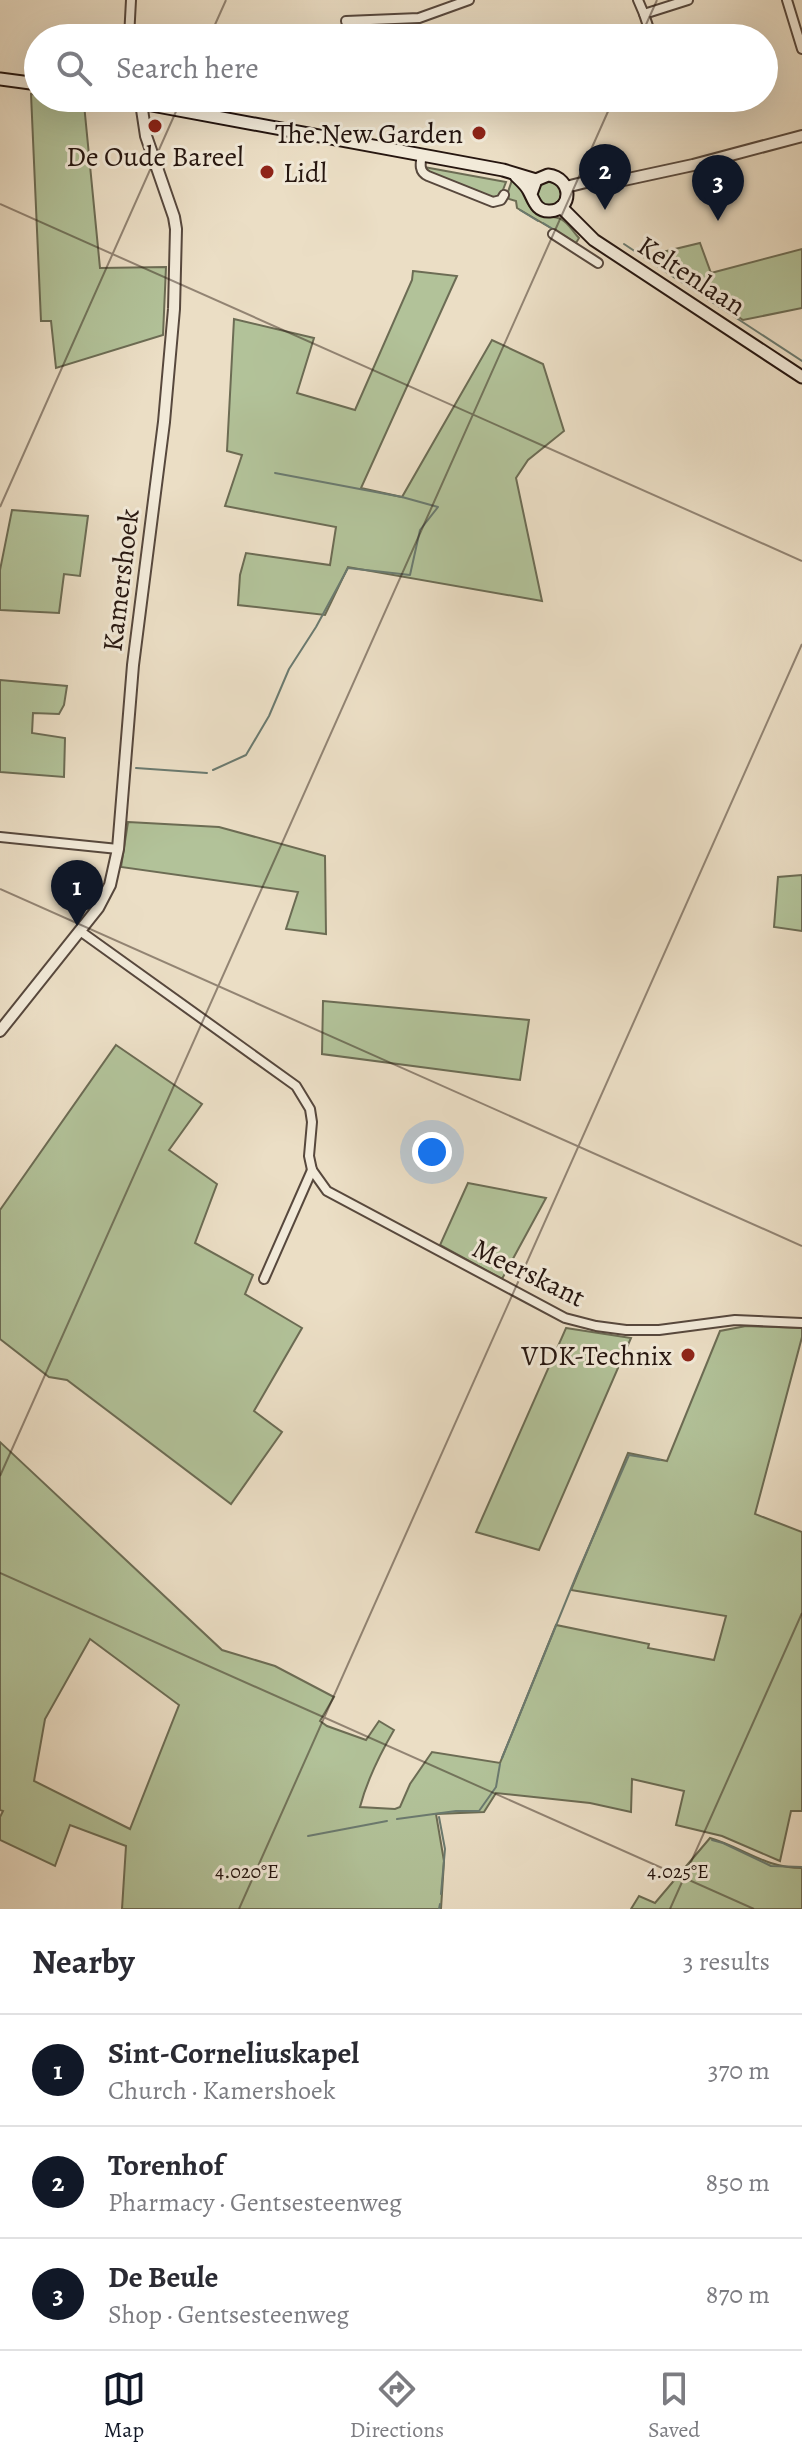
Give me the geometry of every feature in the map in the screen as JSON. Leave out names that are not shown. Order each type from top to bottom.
[{"type":"main road","points":[[0,79],[24,82]]},
{"type":"main road","points":[[190,112],[422,155],[536,180]]},
{"type":"main road","points":[[513,173],[531,194],[535,204],[543,210],[553,211],[561,207],[566,199],[566,187],[554,176],[543,176],[536,180],[531,194]]},
{"type":"main road","name":"Keltenlaan","points":[[561,207],[586,234],[802,377]]},
{"type":"street","points":[[130,24],[131,0]]},
{"type":"street","points":[[346,21],[419,18],[469,0]]},
{"type":"street","points":[[638,0],[647,24]]},
{"type":"street","points":[[644,14],[688,0]]},
{"type":"street","points":[[787,0],[802,49]]},
{"type":"street","name":"Kamershoek","points":[[0,1031],[98,908],[110,885],[118,849],[133,665],[164,422],[174,309],[176,229],[146,136],[142,112]]},
{"type":"street","points":[[566,187],[590,181],[619,181],[802,136]]},
{"type":"street","points":[[422,155],[422,172],[428,176],[493,202],[499,202],[504,195]]},
{"type":"street","points":[[553,234],[598,263]]},
{"type":"street","points":[[577,249],[586,234]]},
{"type":"street","points":[[0,837],[118,849]]},
{"type":"street","points":[[80,931],[296,1086],[305,1098],[312,1122],[309,1156],[312,1170],[264,1279]]},
{"type":"street","name":"Meerskant","points":[[312,1170],[327,1191],[575,1321],[626,1330],[659,1330],[735,1320],[802,1323]]},
{"type":"green space","points":[[32,112],[85,112],[100,268],[166,267],[163,335],[56,368],[51,321],[41,321]]},
{"type":"green space","points":[[424,167],[506,182],[496,199],[427,172]]},
{"type":"green space","points":[[512,180],[535,212],[566,223],[579,238],[576,243],[517,208],[516,201],[507,195]]},
{"type":"green space","points":[[549,182],[560,189],[561,194],[554,205],[549,206],[538,199],[537,194],[544,183]]},
{"type":"green space","points":[[700,243],[711,273],[802,249],[802,308],[743,320],[646,256]]},
{"type":"green space","points":[[413,271],[457,276],[361,488],[402,497],[492,340],[543,364],[564,431],[528,460],[516,478],[542,601],[348,567],[325,615],[238,605],[240,575],[246,553],[330,565],[336,527],[225,506],[242,455],[227,451],[234,319],[314,338],[297,393],[355,410],[412,280]]},
{"type":"green space","points":[[12,510],[88,516],[80,576],[64,574],[59,613],[0,610],[0,570]]},
{"type":"green space","points":[[0,680],[67,686],[59,714],[33,713],[32,733],[65,738],[64,777],[0,772]]},
{"type":"green space","points":[[128,822],[219,827],[325,856],[326,934],[286,929],[298,892],[121,867]]},
{"type":"green space","points":[[802,875],[802,931],[774,927],[778,877]]},
{"type":"green space","points":[[323,1001],[529,1020],[520,1080],[322,1054]]},
{"type":"green space","points":[[116,1045],[202,1104],[169,1150],[217,1184],[195,1243],[253,1275],[245,1294],[302,1328],[254,1411],[282,1432],[231,1504],[67,1380],[49,1377],[0,1339],[0,1210]]},
{"type":"green space","points":[[468,1183],[546,1198],[502,1279],[440,1245]]},
{"type":"green space","points":[[746,1326],[802,1328],[755,1514],[802,1532],[802,1811],[791,1811],[780,1861],[722,1836],[676,1825],[684,1791],[632,1779],[631,1812],[590,1803],[496,1793],[484,1812],[436,1814],[444,1861],[441,1909],[122,1909],[126,1846],[70,1825],[55,1866],[0,1840],[3,1811],[0,1810],[0,1442],[222,1650],[275,1666],[334,1697],[320,1721],[327,1726],[366,1740],[379,1721],[394,1730],[374,1767],[360,1807],[395,1809],[400,1807],[410,1784],[432,1752],[500,1763],[556,1625],[649,1644],[648,1648],[714,1660],[726,1616],[571,1590],[628,1453],[667,1461],[720,1331]],"holes":[[[90,1639],[179,1705],[130,1829],[34,1781],[45,1719]]]},
{"type":"green space","points":[[566,1328],[631,1338],[539,1550],[476,1532]]},
{"type":"green space","points":[[710,1838],[777,1865],[802,1868],[802,1909],[631,1909],[639,1896],[655,1903]]},
{"type":"waterway","points":[[520,210],[538,221]]},
{"type":"waterway","points":[[543,223],[576,243]]},
{"type":"waterway","points":[[624,244],[675,278]]},
{"type":"waterway","points":[[582,248],[601,260]]},
{"type":"waterway","points":[[680,281],[802,361]]},
{"type":"waterway","points":[[213,770],[246,755],[269,716],[289,669],[348,568],[410,575],[420,530],[438,507],[402,497],[275,473]]},
{"type":"waterway","points":[[136,768],[207,773]]},
{"type":"waterway","points":[[502,1758],[629,1455],[660,1460]]},
{"type":"waterway","points":[[397,1819],[479,1811],[496,1787],[500,1764]]},
{"type":"waterway","points":[[439,1817],[445,1849],[441,1894]]},
{"type":"waterway","points":[[308,1836],[387,1821]]},
{"type":"waterway","points":[[712,1840],[771,1866],[802,1867]]},
{"type":"waterway","points":[[439,1909],[440,1904]]},
{"type":"place","name":"De Oude Bareel","points":[[155,126]]},
{"type":"place","name":"The New Garden","points":[[479,133]]},
{"type":"place","name":"Lidl","points":[[267,172]]},
{"type":"place","name":"Torenhof","points":[[605,210]]},
{"type":"place","name":"De Beule","points":[[718,221]]},
{"type":"place","name":"Sint-Corneliuskapel","points":[[77,926]]},
{"type":"place","name":"VDK-Technix","points":[[688,1355]]}]
